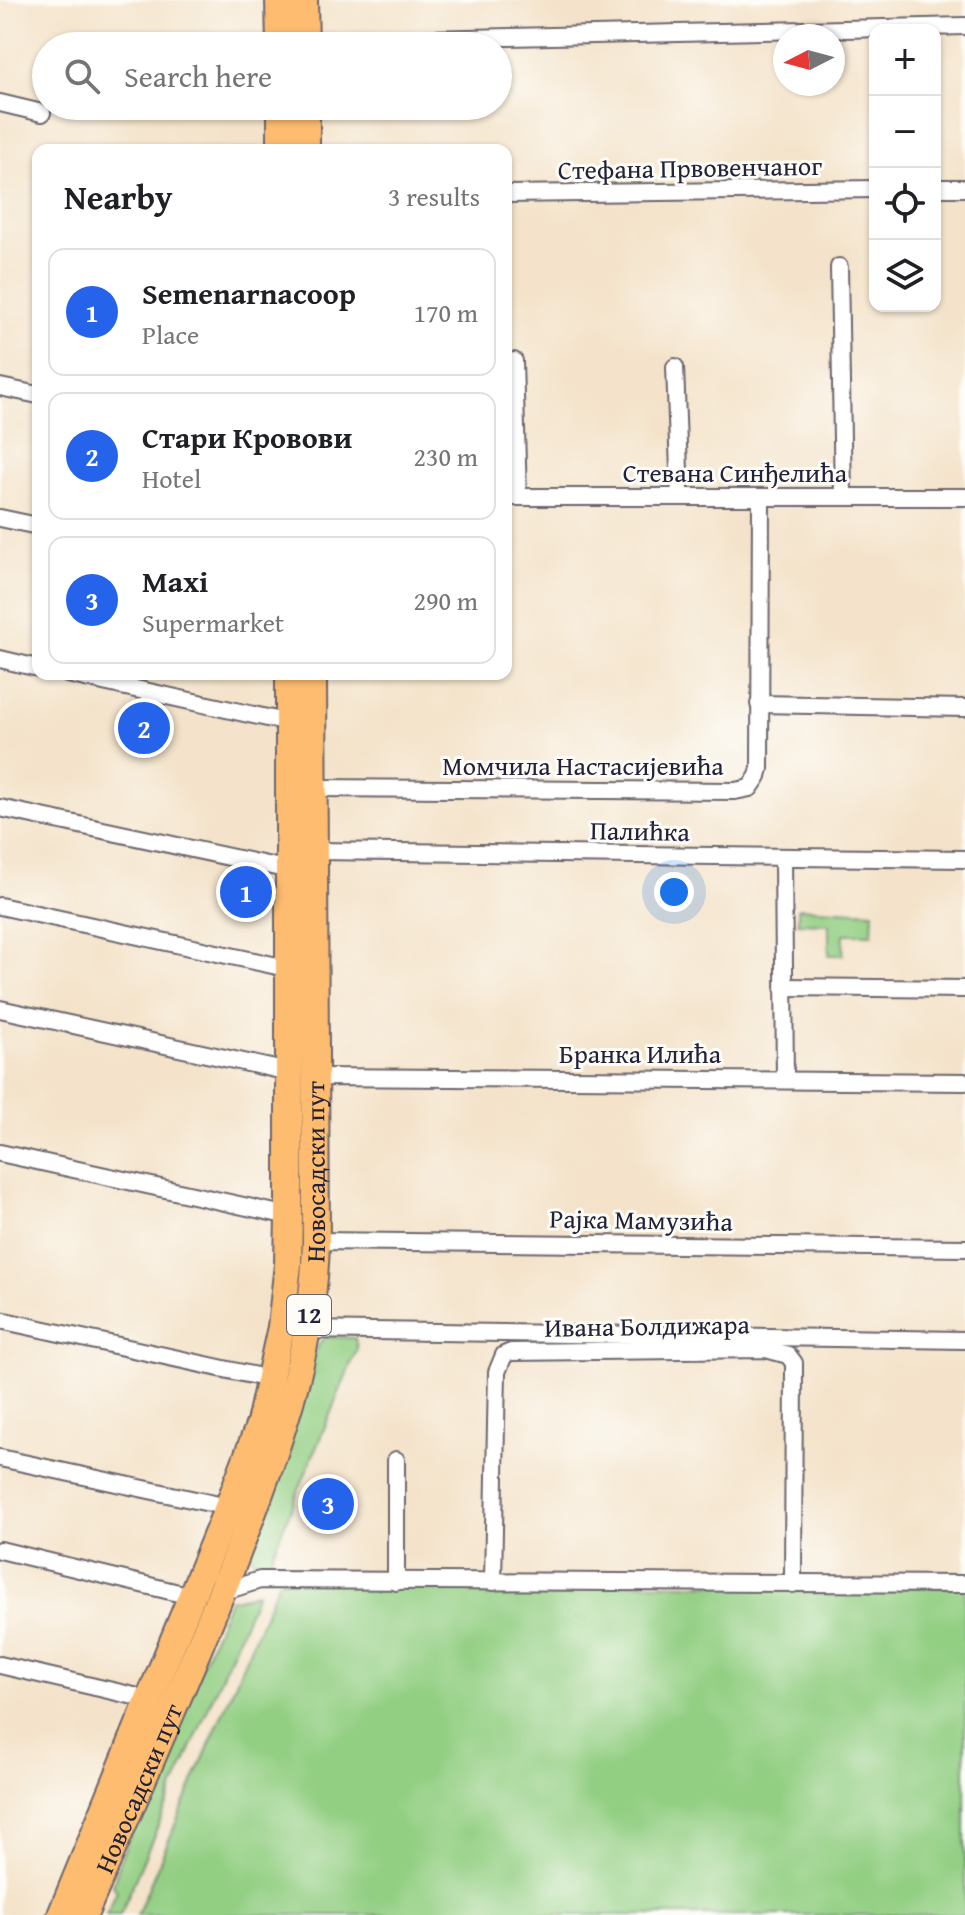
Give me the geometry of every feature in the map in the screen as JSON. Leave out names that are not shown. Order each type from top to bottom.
[{"type":"main road","points":[[279,0],[292,32]]},
{"type":"main road","points":[[299,32],[304,0]]},
{"type":"main road","points":[[281,120],[281,144]]},
{"type":"main road","points":[[306,120],[306,144]]},
{"type":"main road","name":"Новосадски пут","points":[[84,1915],[222,1592],[265,1480],[292,1400],[307,1330],[316,1241],[291,969],[289,680]]},
{"type":"main road","name":"Новосадски пут","points":[[61,1915],[260,1423],[281,1327],[302,1074],[315,851],[313,680]]},
{"type":"street","points":[[512,39],[965,26]]},
{"type":"street","points":[[0,103],[32,111]]},
{"type":"street","points":[[941,188],[965,188]]},
{"type":"street","name":"Стефана Првовенчаног","points":[[512,194],[869,189]]},
{"type":"street","points":[[839,267],[843,497]]},
{"type":"street","points":[[512,497],[514,361]]},
{"type":"street","points":[[675,367],[680,497]]},
{"type":"street","points":[[0,387],[32,394]]},
{"type":"street","name":"Стевана Синђелића","points":[[512,497],[965,497]]},
{"type":"street","name":"Момчила Настасијевића","points":[[314,788],[743,790],[755,781],[760,768],[761,497]]},
{"type":"street","points":[[0,518],[32,525]]},
{"type":"street","points":[[0,659],[32,667]]},
{"type":"street","points":[[94,680],[290,723]]},
{"type":"street","points":[[759,704],[965,708]]},
{"type":"street","points":[[0,808],[290,870]]},
{"type":"street","name":"Палићка","points":[[315,851],[965,859]]},
{"type":"street","points":[[783,857],[785,1079]]},
{"type":"street","points":[[0,906],[291,969]]},
{"type":"street","points":[[785,987],[965,989]]},
{"type":"street","name":"Бранка Илића","points":[[0,1009],[302,1074],[965,1082]]},
{"type":"street","points":[[0,1153],[289,1216]]},
{"type":"street","name":"Рајка Мамузића","points":[[316,1241],[965,1248]]},
{"type":"street","points":[[0,1320],[270,1379]]},
{"type":"street","points":[[307,1330],[965,1340]]},
{"type":"street","name":"Ивана Болдижара","points":[[493,1582],[497,1372],[504,1355],[511,1352],[766,1349],[788,1355],[794,1363],[793,1584]]},
{"type":"street","points":[[0,1458],[228,1507]]},
{"type":"street","points":[[396,1460],[396,1582]]},
{"type":"street","points":[[0,1550],[191,1596]]},
{"type":"street","points":[[236,1554],[260,1580]]},
{"type":"street","points":[[222,1592],[260,1580],[965,1584]]},
{"type":"street","points":[[0,1665],[147,1699]]},
{"type":"green space","points":[[798,908],[873,912],[872,934],[844,934],[843,955],[829,955],[829,924],[798,923]]},
{"type":"green space","points":[[324,1337],[355,1338],[357,1349],[265,1572],[256,1566],[250,1552],[313,1354]]},
{"type":"green space","points":[[279,1580],[965,1587],[965,1915],[137,1915]]},
{"type":"green space","points":[[257,1593],[120,1915],[106,1915],[117,1890],[113,1885],[122,1855],[229,1600]]},
{"type":"place","name":"Стари Кровови","points":[[144,728]]},
{"type":"place","name":"Semenarnacoop","points":[[246,892]]},
{"type":"place","name":"Maxi","points":[[328,1504]]}]
